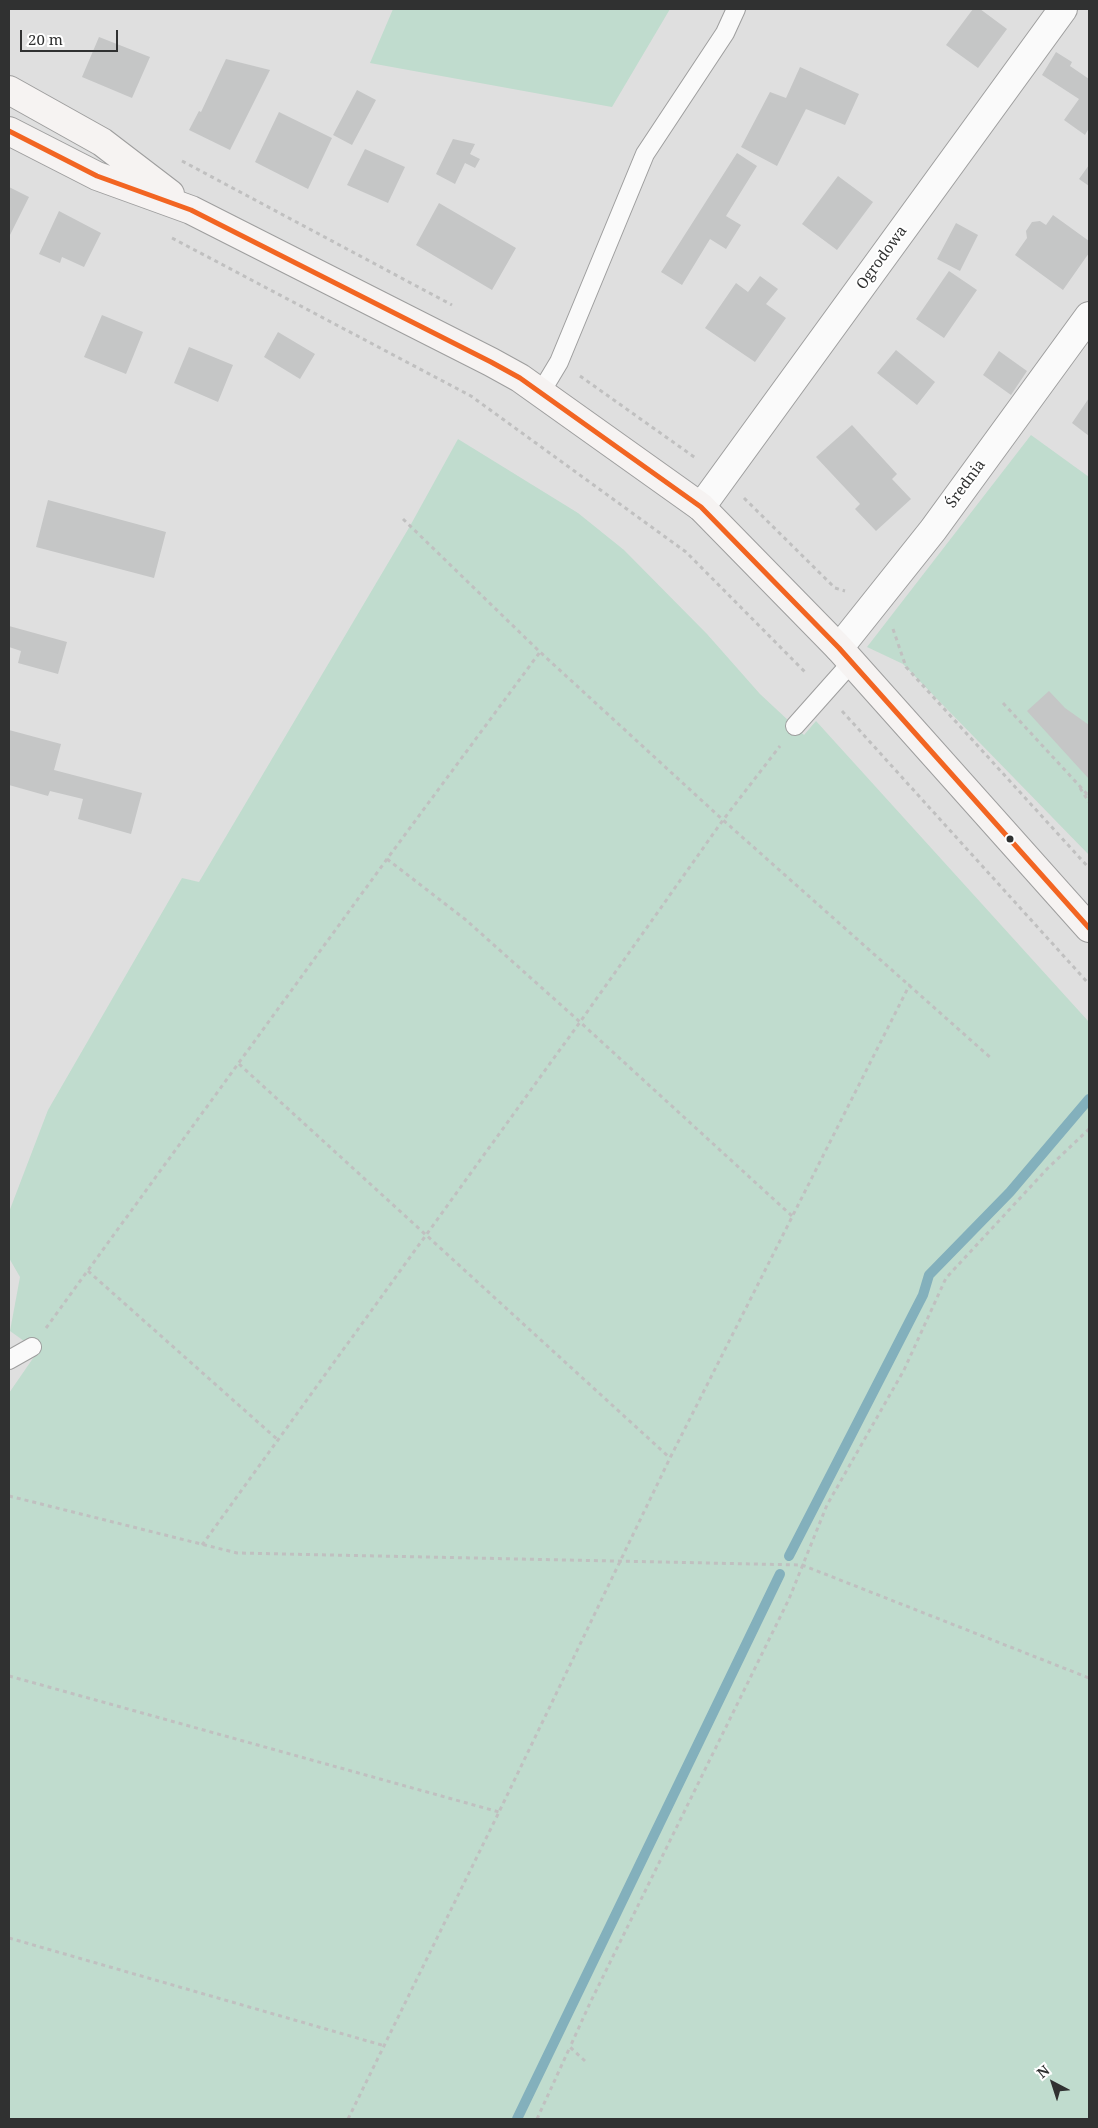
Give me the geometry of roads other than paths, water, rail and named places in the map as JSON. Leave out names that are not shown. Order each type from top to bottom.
[{"type":"street","name":"Ogrodowa","points":[[701,507],[1063,9]]},
{"type":"street","points":[[9,90],[102,142],[192,210]]},
{"type":"street","points":[[9,131],[97,176],[192,210],[491,362],[541,392],[701,507],[845,656],[1089,928]]},
{"type":"street","name":"Średnia","points":[[845,656],[875,603],[933,530],[1085,329]]},
{"type":"lane","points":[[541,392],[559,362],[645,154],[726,33],[736,9]]},
{"type":"lane","points":[[795,726],[825,692],[845,656]]},
{"type":"lane","points":[[9,1360],[32,1347]]},
{"type":"waterway","points":[[789,1556],[923,1295],[929,1275],[1010,1192],[1089,1099]]},
{"type":"waterway","points":[[517,2119],[780,1574]]}]
